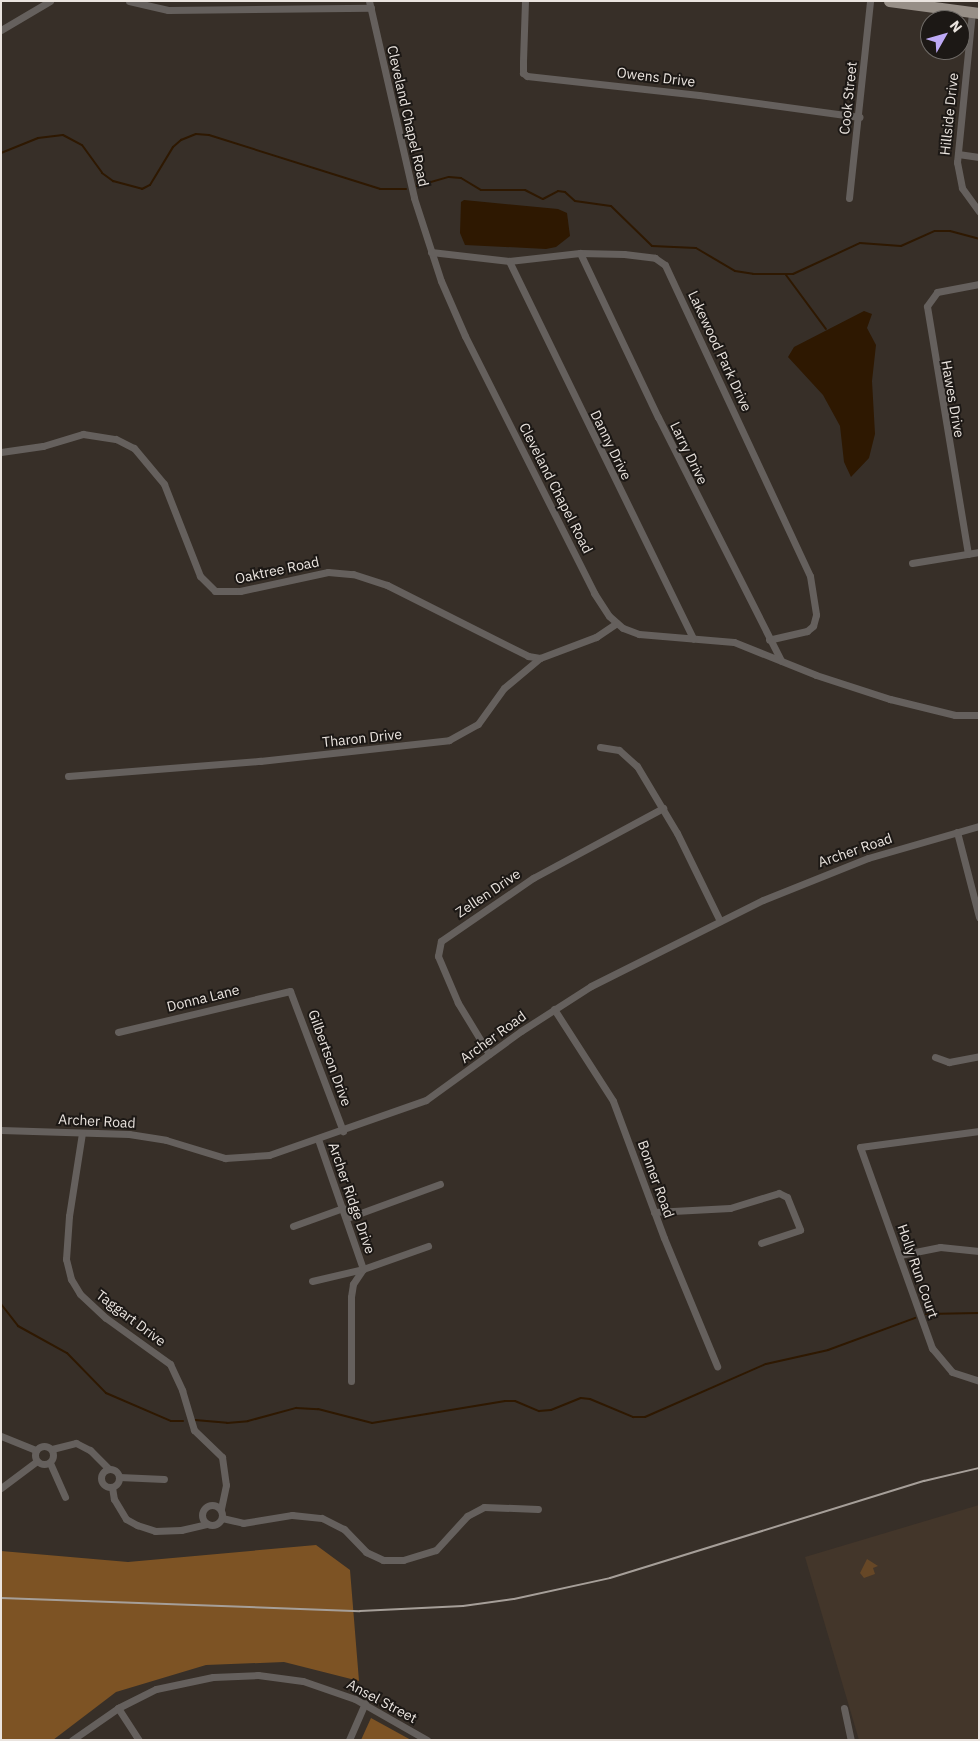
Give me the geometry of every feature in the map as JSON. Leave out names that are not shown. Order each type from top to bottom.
[{"type":"main road","points":[[889,1],[976,13]]},
{"type":"street","points":[[1,30],[50,1]]},
{"type":"street","points":[[129,1],[168,10],[370,5]]},
{"type":"street","name":"Owens Drive","points":[[525,1],[524,75],[859,117]]},
{"type":"street","name":"Cook Street","points":[[848,198],[859,117],[870,1]]},
{"type":"street","name":"Cleveland Chapel Road","points":[[370,5],[408,174],[431,252],[465,336],[594,593],[616,624]]},
{"type":"street","name":"Hillside Drive","points":[[976,13],[957,171],[962,188],[979,212]]},
{"type":"street","points":[[958,154],[979,156]]},
{"type":"street","name":"Lakewood Park Drive","points":[[431,252],[509,262],[580,253],[648,256],[660,261],[668,271],[786,518],[811,581],[816,615],[813,626],[807,631],[770,640]]},
{"type":"street","name":"Larry Drive","points":[[580,253],[658,417],[781,661]]},
{"type":"street","name":"Danny Drive","points":[[509,262],[693,638]]},
{"type":"street","name":"Hawes Drive","points":[[968,554],[927,306],[937,292],[979,284]]},
{"type":"street","name":"Oaktree Road","points":[[1,452],[43,446],[83,434],[116,439],[134,448],[164,484],[200,576],[215,592],[240,591],[328,572],[353,574],[387,586],[528,656],[540,658]]},
{"type":"street","points":[[912,563],[979,552]]},
{"type":"street","points":[[616,624],[638,634],[734,642],[781,661],[890,699],[955,714],[979,715]]},
{"type":"street","name":"Tharon Drive","points":[[68,776],[436,744],[461,735],[478,724],[504,688],[540,658],[573,648],[616,624]]},
{"type":"street","points":[[600,747],[619,750],[636,766],[663,808],[720,921]]},
{"type":"street","name":"Zellen Drive","points":[[489,1054],[458,1003],[438,956],[441,941],[533,878],[663,808]]},
{"type":"street","name":"Archer Road","points":[[1,1130],[150,1136],[240,1159],[269,1155],[343,1131],[426,1100],[554,1008],[619,971],[720,921],[833,870],[979,826]]},
{"type":"street","points":[[956,832],[979,917]]},
{"type":"street","name":"Donna Lane","points":[[118,1032],[286,991],[292,994]]},
{"type":"street","name":"Gilbertson Drive","points":[[292,994],[343,1131]]},
{"type":"street","name":"Bonner Road","points":[[554,1008],[608,1090],[654,1212],[718,1366]]},
{"type":"street","points":[[935,1057],[949,1062],[979,1056]]},
{"type":"street","name":"Holly Run Court","points":[[979,1131],[860,1147],[938,1359],[952,1372],[979,1381]]},
{"type":"street","name":"Taggart Drive","points":[[82,1133],[68,1216],[66,1258],[71,1279],[80,1294],[106,1318],[170,1364],[182,1390],[194,1430],[222,1457],[226,1486],[221,1508]]},
{"type":"street","name":"Archer Ridge Drive","points":[[318,1139],[347,1218],[363,1269],[352,1284],[351,1381]]},
{"type":"street","points":[[347,1218],[440,1184]]},
{"type":"street","points":[[654,1212],[730,1208],[779,1193],[787,1197],[800,1230],[761,1243]]},
{"type":"street","points":[[292,1226],[343,1208]]},
{"type":"street","points":[[312,1281],[363,1269],[428,1246]]},
{"type":"street","points":[[900,1255],[940,1246],[979,1251]]},
{"type":"street","points":[[1,1436],[36,1450],[46,1445],[52,1450],[54,1456],[50,1463]]},
{"type":"street","points":[[52,1450],[76,1443],[90,1450],[108,1468],[117,1472],[119,1477]]},
{"type":"street","points":[[36,1450],[36,1461]]},
{"type":"street","points":[[36,1461],[43,1464],[50,1463]]},
{"type":"street","points":[[1,1488],[36,1461]]},
{"type":"street","points":[[50,1463],[65,1498]]},
{"type":"street","points":[[108,1468],[100,1476],[102,1483],[112,1487]]},
{"type":"street","points":[[119,1477],[112,1487],[114,1500],[126,1518],[137,1525],[155,1531],[181,1530],[207,1524],[218,1524],[222,1518],[221,1508],[214,1504],[206,1507],[202,1514],[207,1524]]},
{"type":"street","points":[[119,1477],[164,1479]]},
{"type":"street","points":[[222,1518],[243,1522],[292,1515],[322,1518],[344,1529],[366,1552],[383,1560],[403,1560],[436,1550],[468,1516],[484,1507],[538,1509]]},
{"type":"street","name":"Ansel Street","points":[[72,1740],[118,1708],[142,1695],[171,1685],[235,1675],[303,1681],[365,1703],[427,1740]]},
{"type":"street","points":[[349,1740],[365,1703]]},
{"type":"street","points":[[118,1708],[138,1740]]},
{"type":"street","points":[[844,1708],[851,1740]]},
{"type":"shaded area","points":[[464,200],[558,209],[567,213],[570,236],[556,247],[546,249],[465,245],[460,233],[461,202]]},
{"type":"shaded area","points":[[864,311],[872,314],[867,328],[876,345],[872,381],[875,434],[869,458],[851,477],[844,462],[840,426],[823,395],[788,357],[794,347]]},
{"type":"shaded area","points":[[979,1505],[979,1740],[859,1740],[805,1557]]},
{"type":"shaded area","points":[[316,1545],[350,1570],[359,1681],[284,1662],[206,1665],[116,1692],[53,1740],[1,1740],[1,1551],[128,1562]]},
{"type":"shaded area","points":[[867,1559],[878,1566],[873,1568],[875,1574],[864,1578],[860,1573]]},
{"type":"shaded area","points":[[371,1718],[411,1740],[361,1740]]},
{"type":"waterway","points":[[1,153],[38,138],[63,135],[82,145],[102,173],[113,181],[142,189],[150,185],[173,147],[181,140],[196,134],[209,135],[380,189],[406,189]]},
{"type":"waterway","points":[[417,186],[449,177],[461,178],[481,190],[525,190],[543,199],[558,191],[565,192],[575,201],[611,206],[652,246],[696,248],[735,271],[753,274],[793,274],[860,243],[901,246],[935,231],[950,231],[979,239]]},
{"type":"waterway","points":[[786,275],[826,329]]},
{"type":"waterway","points":[[1,1304],[18,1326],[67,1353],[106,1393],[171,1421],[183,1421]]},
{"type":"waterway","points":[[926,1314],[979,1313]]},
{"type":"waterway","points":[[195,1420],[227,1423],[248,1421],[296,1408],[318,1409],[372,1423],[505,1401],[515,1401],[539,1411],[551,1410],[581,1398],[590,1399],[633,1417],[645,1417],[766,1364],[828,1350],[915,1318]]},
{"type":"railway","points":[[1,1598],[360,1611],[463,1606],[514,1599],[610,1578],[924,1481],[979,1468]]}]
